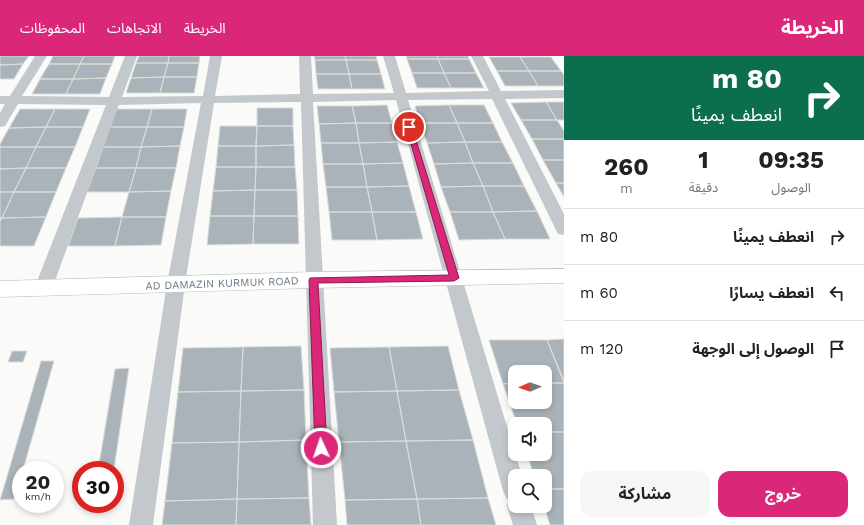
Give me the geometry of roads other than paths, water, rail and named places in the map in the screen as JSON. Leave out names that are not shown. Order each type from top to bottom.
[{"type":"highway","name":"AD DAMAZIN KURMUK ROAD","points":[[0,289],[43,289],[314,280],[564,276]]},
{"type":"street","points":[[0,123],[41,56]]},
{"type":"street","points":[[43,289],[131,56]]},
{"type":"street","points":[[141,525],[176,284],[216,56]]},
{"type":"street","points":[[305,56],[324,525]]},
{"type":"street","points":[[389,56],[509,469]]},
{"type":"street","points":[[477,56],[564,230]]},
{"type":"street","points":[[0,100],[115,101],[564,94]]},
{"type":"street","points":[[521,513],[525,525]]}]
